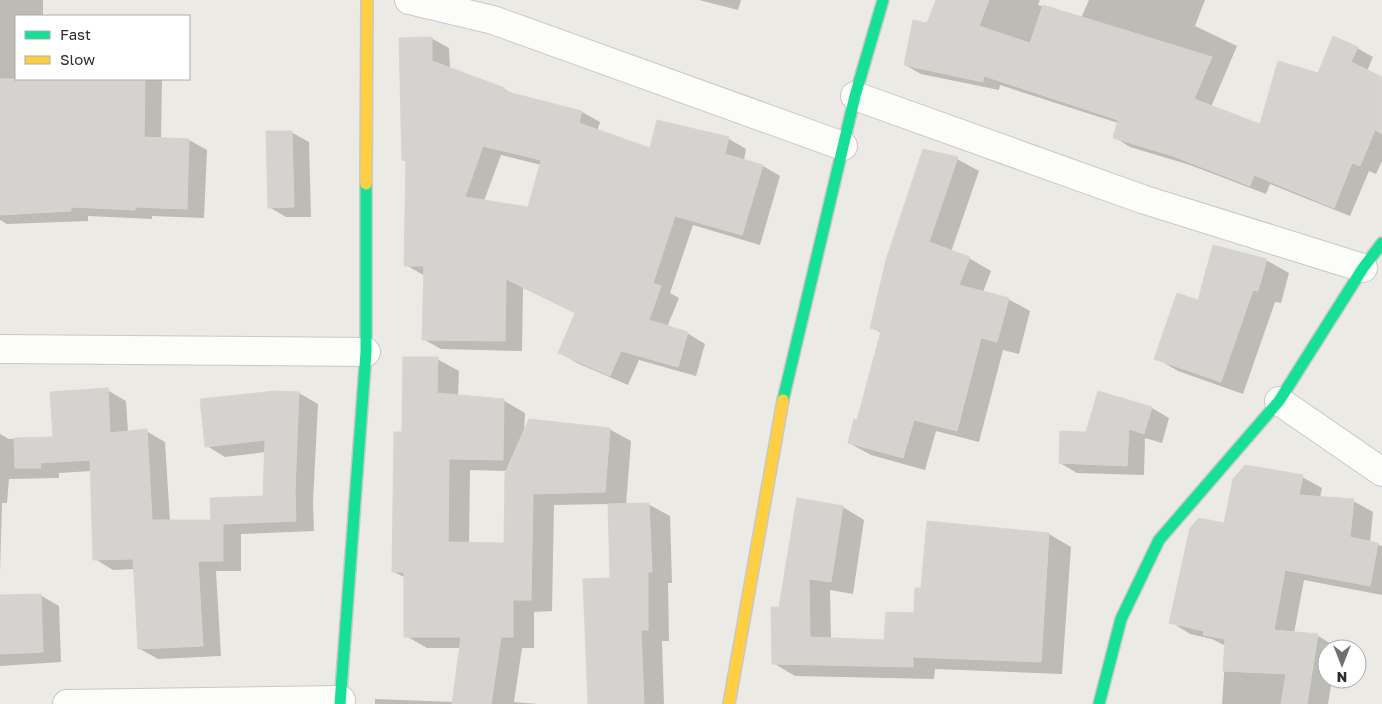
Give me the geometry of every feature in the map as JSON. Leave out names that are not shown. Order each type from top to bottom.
[{"type":"street","points":[[67,704],[340,702],[366,352],[368,0]]},
{"type":"street","points":[[408,0],[493,20],[843,146]]},
{"type":"street","points":[[728,704],[778,421],[855,96],[883,0]]},
{"type":"street","points":[[855,96],[1142,199],[1362,268]]},
{"type":"street","points":[[1099,704],[1121,619],[1159,540],[1279,401],[1362,268],[1382,243]]},
{"type":"street","points":[[0,349],[366,352]]},
{"type":"street","points":[[1279,401],[1382,472]]},
{"type":"building","points":[[936,0],[989,0],[979,26],[1030,43],[1043,5],[1212,57],[1194,99],[1260,124],[1278,61],[1318,73],[1333,36],[1358,47],[1351,62],[1382,77],[1382,134],[1375,130],[1360,166],[1352,163],[1334,208],[1254,175],[1250,186],[1173,156],[1113,138],[1118,120],[984,76],[983,82],[904,65],[913,20],[927,23]]},
{"type":"building","points":[[432,37],[432,61],[505,88],[504,91],[582,111],[579,123],[650,148],[657,120],[729,137],[725,154],[763,165],[742,235],[675,216],[653,283],[661,286],[649,320],[688,332],[678,367],[621,351],[610,376],[558,353],[575,313],[506,279],[505,341],[422,340],[424,266],[404,266],[406,160],[402,160],[399,38]],"holes":[[[483,146],[541,160],[528,207],[465,197]]]},
{"type":"building","points":[[0,79],[145,80],[144,137],[189,139],[187,209],[135,207],[135,210],[71,207],[71,211],[0,215]]},
{"type":"building","points":[[266,131],[292,131],[294,207],[268,208]]},
{"type":"building","points":[[923,149],[958,157],[929,242],[970,257],[959,285],[1009,298],[997,342],[981,338],[957,431],[914,420],[903,458],[848,443],[854,419],[857,420],[881,331],[870,328],[886,260]]},
{"type":"building","points":[[1213,245],[1267,259],[1258,291],[1253,290],[1221,382],[1154,359],[1177,293],[1198,300]]},
{"type":"building","points":[[403,357],[438,357],[437,393],[504,399],[503,460],[449,459],[448,542],[504,543],[505,473],[529,419],[610,428],[605,492],[533,494],[531,600],[513,600],[513,637],[501,637],[491,704],[452,704],[461,637],[404,637],[404,572],[392,572],[394,432],[402,432]]},
{"type":"building","points":[[108,388],[110,433],[147,429],[152,520],[211,520],[210,498],[263,496],[265,440],[205,447],[200,399],[276,391],[299,392],[295,491],[296,521],[223,524],[223,561],[198,561],[203,646],[138,649],[133,559],[93,560],[90,460],[40,463],[41,468],[15,468],[14,438],[53,437],[50,392]]},
{"type":"building","points":[[1098,391],[1152,407],[1144,434],[1129,429],[1127,466],[1059,463],[1060,431],[1086,432]]},
{"type":"building","points":[[1245,465],[1303,475],[1299,495],[1354,499],[1350,537],[1378,543],[1370,586],[1285,570],[1274,630],[1318,634],[1307,704],[1281,704],[1286,674],[1223,671],[1225,639],[1203,635],[1204,631],[1169,623],[1190,528],[1199,518],[1224,523],[1233,479]]},
{"type":"building","points":[[797,498],[843,506],[831,582],[809,579],[810,637],[884,640],[886,612],[914,613],[915,588],[921,588],[927,521],[1049,533],[1041,662],[913,657],[913,667],[772,664],[771,607],[779,607]]},
{"type":"building","points":[[649,503],[652,572],[648,572],[648,630],[641,630],[644,704],[588,704],[583,579],[610,578],[608,504]]},
{"type":"building","points":[[41,594],[43,652],[0,654],[0,595]]},
{"type":"traffic: fast","points":[[783,400],[855,96],[883,0]]},
{"type":"traffic: fast","points":[[340,704],[366,352],[366,184]]},
{"type":"traffic: fast","points":[[1099,704],[1121,619],[1159,540],[1279,401],[1363,268],[1382,243]]},
{"type":"traffic: slow","points":[[366,184],[367,0]]},
{"type":"traffic: slow","points":[[729,704],[783,400]]}]
